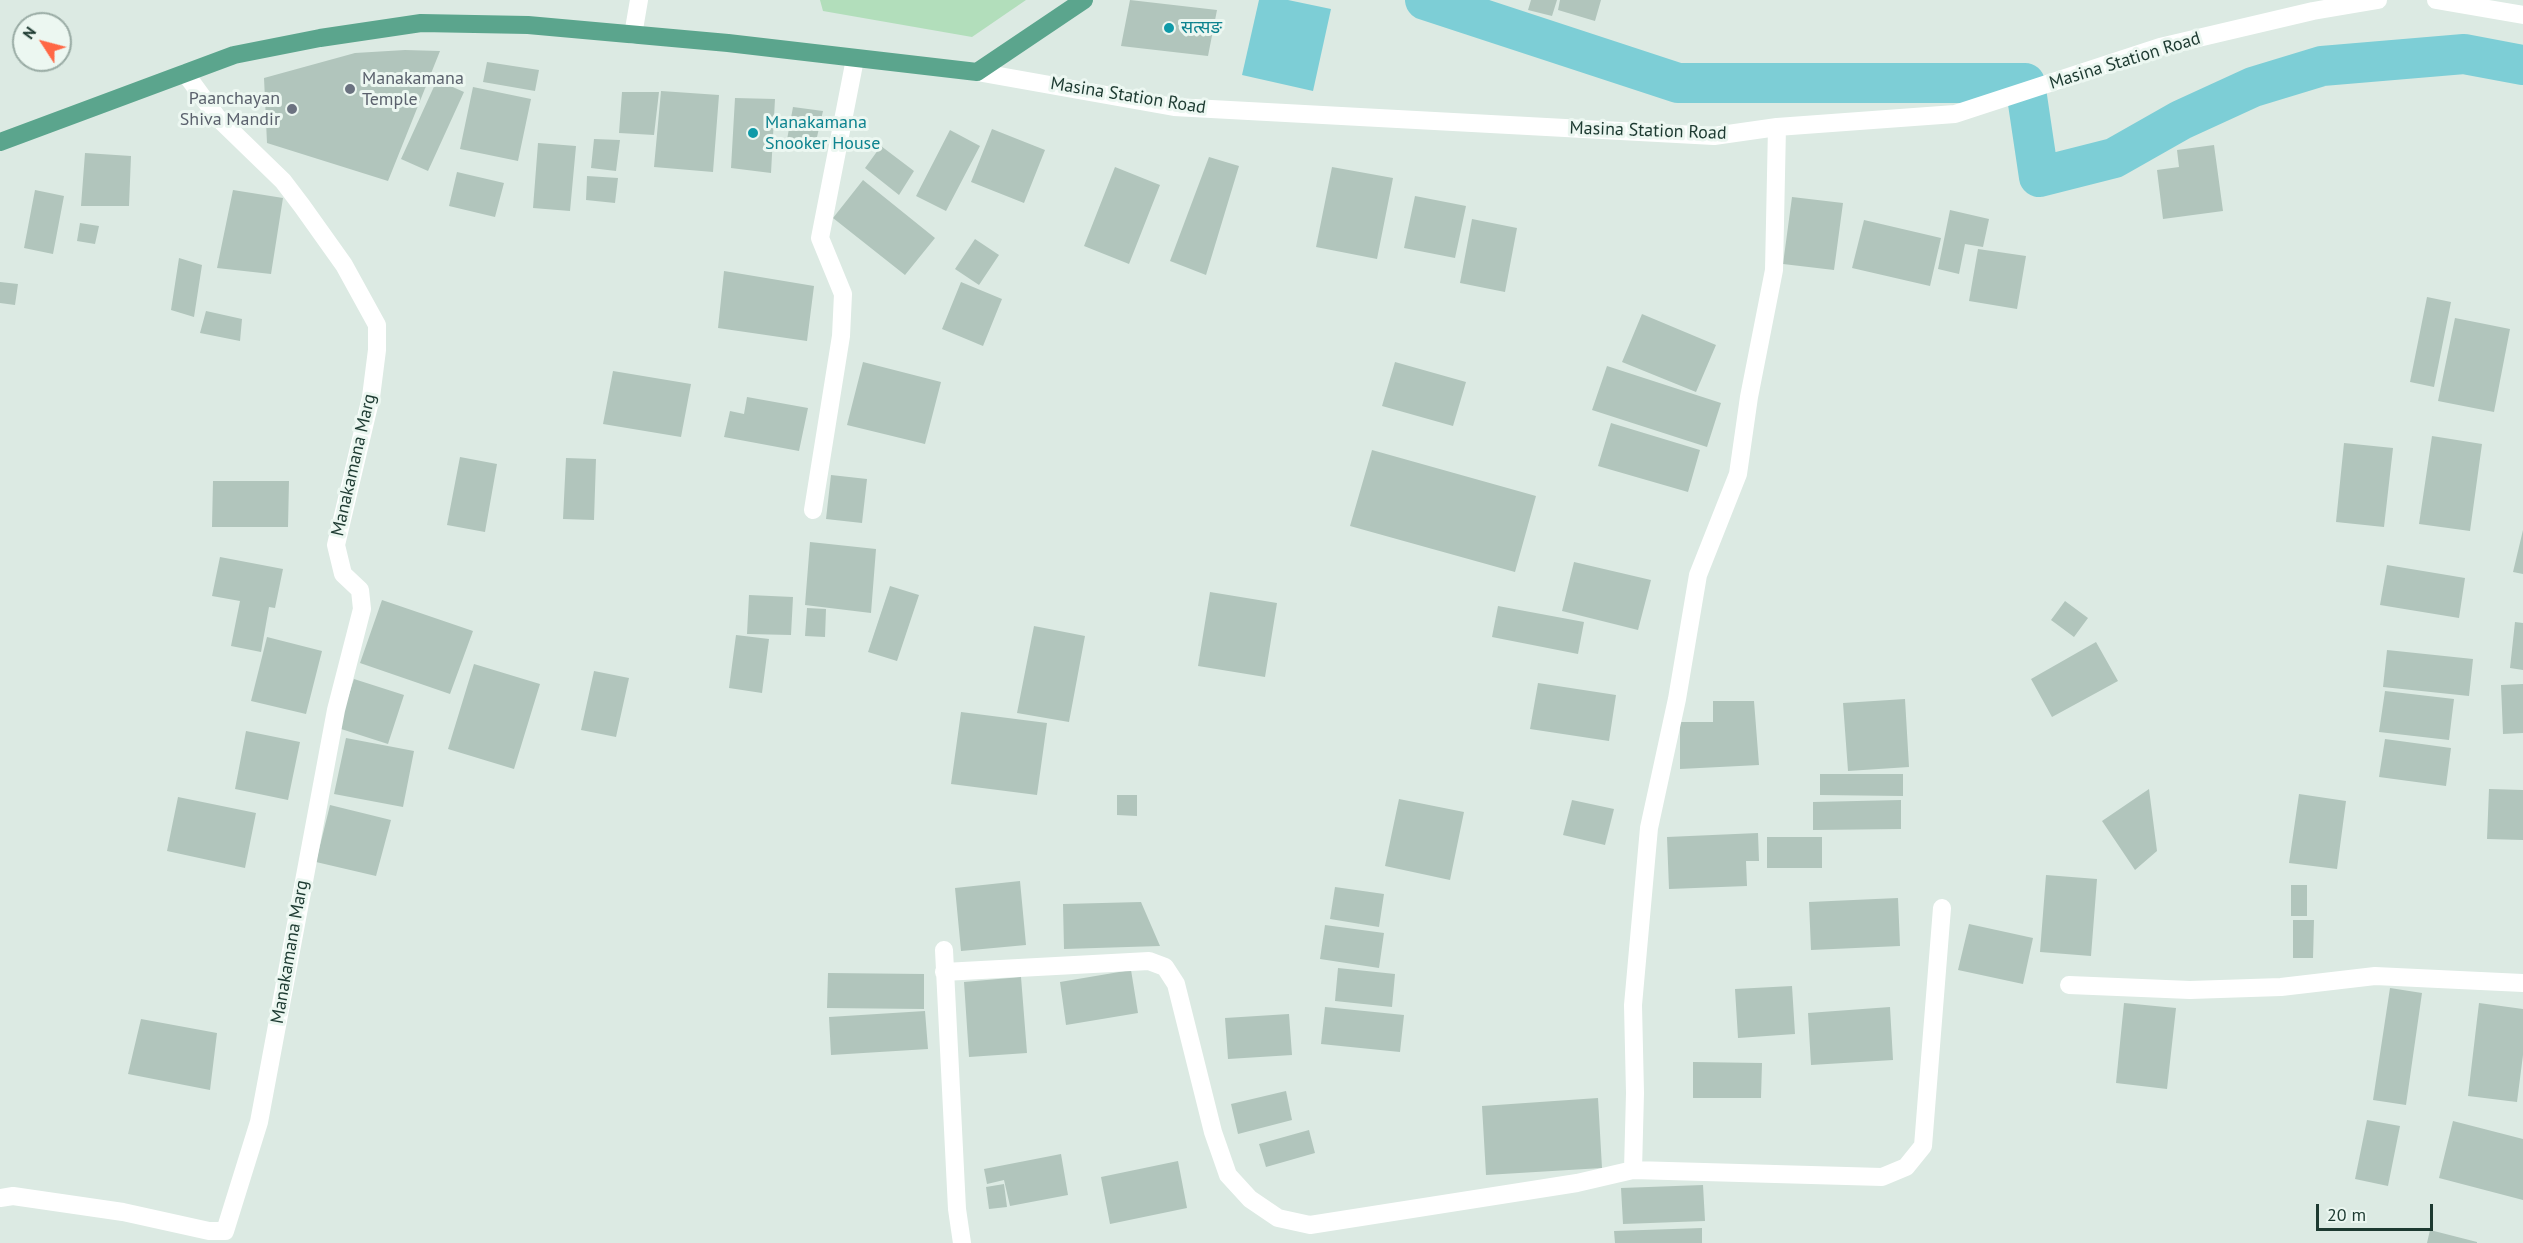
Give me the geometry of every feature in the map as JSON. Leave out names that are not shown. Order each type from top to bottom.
[{"type":"main road","points":[[0,142],[234,55],[320,38],[421,23],[528,25],[633,34],[978,72],[1084,0]]},
{"type":"street","points":[[633,34],[639,0]]},
{"type":"street","name":"Masina Station Road","points":[[978,72],[1174,107],[1714,136],[1777,127],[1955,114],[2160,47],[2313,11],[2378,0]]},
{"type":"street","points":[[2436,0],[2523,15]]},
{"type":"street","points":[[813,510],[841,336],[843,294],[820,238],[855,59]]},
{"type":"street","name":"Manakamana Marg","points":[[0,1198],[13,1196],[35,1199],[123,1212],[209,1231],[225,1231],[259,1122],[336,710],[362,609],[360,590],[343,573],[336,545],[370,397],[377,350],[377,325],[344,265],[283,181],[217,117],[185,73]]},
{"type":"street","points":[[1633,1170],[1635,1093],[1633,1005],[1649,828],[1677,699],[1698,575],[1738,474],[1749,396],[1774,270],[1777,127]]},
{"type":"street","points":[[944,972],[1149,961],[1165,968],[1176,984],[1213,1132],[1228,1175],[1250,1199],[1278,1218],[1310,1225],[1577,1183],[1633,1170],[1882,1177],[1906,1167],[1923,1146],[1942,908]]},
{"type":"street","points":[[944,950],[957,1209],[962,1243]]},
{"type":"street","points":[[2069,985],[2201,990],[2281,987],[2375,976],[2523,983]]},
{"type":"green space","points":[[820,0],[1026,0],[972,37],[823,11]]},
{"type":"water","points":[[1259,0],[1288,0],[1331,9],[1313,91],[1242,75]]},
{"type":"building","name":"सत्सङ","points":[[1130,0],[1217,10],[1208,56],[1121,46]]},
{"type":"building","points":[[1531,0],[1557,0],[1552,16],[1528,10]]},
{"type":"building","points":[[1560,0],[1601,0],[1595,21],[1558,10]]},
{"type":"building","points":[[405,50],[440,51],[388,181],[267,143],[264,78],[355,53]]},
{"type":"building","points":[[487,62],[539,70],[535,91],[483,82]]},
{"type":"building","points":[[437,80],[464,92],[428,171],[401,159]]},
{"type":"building","points":[[473,87],[531,99],[518,161],[460,149]]},
{"type":"building","points":[[661,91],[719,95],[713,172],[654,167]]},
{"type":"building","points":[[622,92],[659,92],[654,135],[619,133]]},
{"type":"building","name":"Manakamana Snooker House","points":[[735,98],[775,99],[771,173],[731,168]]},
{"type":"building","points":[[793,107],[823,111],[814,150],[786,145]]},
{"type":"building","points":[[992,129],[1045,150],[1024,203],[971,182]]},
{"type":"building","points":[[950,130],[980,146],[946,211],[916,196]]},
{"type":"building","points":[[594,139],[620,140],[616,171],[591,168]]},
{"type":"building","points":[[538,143],[576,146],[570,211],[533,208]]},
{"type":"building","points":[[2214,145],[2223,211],[2163,219],[2157,170],[2179,167],[2177,150]]},
{"type":"building","points":[[881,146],[914,171],[899,195],[865,168]]},
{"type":"building","points":[[85,153],[131,156],[129,206],[81,206]]},
{"type":"building","points":[[1209,157],[1239,166],[1206,275],[1170,261]]},
{"type":"building","points":[[1115,167],[1160,185],[1129,264],[1084,246]]},
{"type":"building","points":[[1332,167],[1393,178],[1377,259],[1316,247]]},
{"type":"building","points":[[457,172],[504,183],[495,217],[449,206]]},
{"type":"building","points":[[587,176],[618,178],[615,203],[586,200]]},
{"type":"building","points":[[863,180],[935,238],[905,275],[833,218]]},
{"type":"building","points":[[35,190],[64,196],[53,254],[24,248]]},
{"type":"building","points":[[233,190],[283,198],[271,274],[217,268]]},
{"type":"building","points":[[1415,196],[1466,206],[1455,258],[1404,248]]},
{"type":"building","points":[[1792,197],[1843,203],[1834,270],[1783,264]]},
{"type":"building","points":[[1950,210],[1989,219],[1983,247],[1965,244],[1959,274],[1938,269]]},
{"type":"building","points":[[1472,219],[1517,228],[1505,292],[1460,283]]},
{"type":"building","points":[[1864,220],[1941,238],[1930,286],[1852,268]]},
{"type":"building","points":[[80,223],[99,226],[95,244],[77,241]]},
{"type":"building","points":[[975,239],[999,255],[979,285],[955,269]]},
{"type":"building","points":[[1978,249],[2026,256],[2017,309],[1969,301]]},
{"type":"building","points":[[179,258],[202,265],[194,317],[171,310]]},
{"type":"building","points":[[724,271],[814,286],[807,341],[718,328]]},
{"type":"building","points":[[0,282],[18,284],[15,305],[0,303]]},
{"type":"building","points":[[961,282],[1002,299],[983,346],[942,329]]},
{"type":"building","points":[[2427,297],[2451,302],[2434,387],[2410,382]]},
{"type":"building","points":[[206,311],[242,319],[240,341],[200,333]]},
{"type":"building","points":[[1642,314],[1716,345],[1696,392],[1622,362]]},
{"type":"building","points":[[2455,318],[2510,329],[2494,412],[2438,401]]},
{"type":"building","points":[[863,362],[941,382],[925,444],[847,425]]},
{"type":"building","points":[[1395,362],[1466,382],[1453,426],[1382,406]]},
{"type":"building","points":[[1607,366],[1721,403],[1707,447],[1592,410]]},
{"type":"building","points":[[613,371],[691,384],[681,437],[603,424]]},
{"type":"building","points":[[747,397],[808,408],[799,451],[724,437],[730,411],[744,414]]},
{"type":"building","points":[[1611,423],[1700,450],[1688,492],[1598,466]]},
{"type":"building","points":[[2432,436],[2482,444],[2470,531],[2419,524]]},
{"type":"building","points":[[2344,443],[2393,448],[2384,527],[2336,522]]},
{"type":"building","points":[[1372,450],[1536,496],[1515,572],[1350,526]]},
{"type":"building","points":[[460,457],[497,464],[485,532],[447,525]]},
{"type":"building","points":[[566,458],[596,459],[594,520],[563,519]]},
{"type":"building","points":[[831,475],[867,479],[862,523],[826,519]]},
{"type":"building","points":[[213,481],[289,481],[288,527],[212,527]]},
{"type":"building","points":[[2523,530],[2523,574],[2513,572]]},
{"type":"building","points":[[810,542],[876,549],[871,613],[805,605]]},
{"type":"building","points":[[220,557],[283,569],[275,608],[269,607],[261,652],[231,646],[240,601],[212,596]]},
{"type":"building","points":[[1574,562],[1651,580],[1638,630],[1562,611]]},
{"type":"building","points":[[2387,565],[2465,578],[2459,618],[2380,605]]},
{"type":"building","points":[[890,586],[919,595],[897,661],[868,652]]},
{"type":"building","points":[[1210,592],[1277,603],[1265,677],[1198,666]]},
{"type":"building","points":[[749,595],[793,597],[791,635],[747,634]]},
{"type":"building","points":[[382,600],[473,631],[450,694],[360,663]]},
{"type":"building","points":[[2065,601],[2088,618],[2074,637],[2051,620]]},
{"type":"building","points":[[1498,606],[1584,622],[1578,654],[1492,637]]},
{"type":"building","points":[[807,608],[826,609],[825,637],[805,636]]},
{"type":"building","points":[[2515,622],[2523,623],[2523,670],[2510,668]]},
{"type":"building","points":[[1034,626],[1085,636],[1069,722],[1017,713]]},
{"type":"building","points":[[736,635],[769,639],[762,693],[729,688]]},
{"type":"building","points":[[267,637],[322,651],[306,714],[251,701]]},
{"type":"building","points":[[2096,642],[2118,681],[2052,717],[2031,679]]},
{"type":"building","points":[[2387,650],[2473,659],[2469,696],[2383,687]]},
{"type":"building","points":[[474,664],[540,684],[514,769],[448,749]]},
{"type":"building","points":[[594,671],[629,678],[616,737],[581,730]]},
{"type":"building","points":[[354,679],[404,695],[388,744],[338,728]]},
{"type":"building","points":[[1538,683],[1616,695],[1609,741],[1530,729]]},
{"type":"building","points":[[2523,684],[2523,733],[2503,734],[2501,685]]},
{"type":"building","points":[[2385,691],[2454,699],[2449,740],[2379,732]]},
{"type":"building","points":[[1905,699],[1909,767],[1848,771],[1843,703]]},
{"type":"building","points":[[1713,701],[1754,701],[1759,765],[1680,769],[1680,722],[1713,722]]},
{"type":"building","points":[[961,712],[1047,723],[1037,795],[951,784]]},
{"type":"building","points":[[246,731],[300,742],[288,800],[235,789]]},
{"type":"building","points":[[346,738],[414,751],[403,807],[334,794]]},
{"type":"building","points":[[2385,739],[2451,748],[2446,786],[2379,777]]},
{"type":"building","points":[[1820,774],[1903,774],[1903,796],[1820,795]]},
{"type":"building","points":[[2149,789],[2157,851],[2135,870],[2102,821]]},
{"type":"building","points":[[2489,789],[2523,790],[2523,840],[2487,839]]},
{"type":"building","points":[[2299,794],[2346,801],[2337,869],[2289,863]]},
{"type":"building","points":[[1117,795],[1137,795],[1137,816],[1117,815]]},
{"type":"building","points":[[178,797],[256,813],[245,868],[167,851]]},
{"type":"building","points":[[1399,799],[1464,812],[1450,880],[1385,866]]},
{"type":"building","points":[[1572,800],[1614,809],[1605,845],[1563,835]]},
{"type":"building","points":[[1901,800],[1901,829],[1813,830],[1813,802]]},
{"type":"building","points":[[330,805],[391,820],[376,876],[316,862]]},
{"type":"building","points":[[1758,833],[1759,861],[1746,861],[1747,886],[1669,889],[1667,837]]},
{"type":"building","points":[[1767,837],[1822,837],[1822,868],[1767,868]]},
{"type":"building","points":[[2046,875],[2097,879],[2091,956],[2040,952]]},
{"type":"building","points":[[1020,881],[1026,945],[961,951],[955,888]]},
{"type":"building","points":[[2291,885],[2307,885],[2307,916],[2291,916]]},
{"type":"building","points":[[1335,887],[1384,894],[1379,927],[1330,919]]},
{"type":"building","points":[[1898,898],[1900,946],[1811,950],[1809,902]]},
{"type":"building","points":[[1141,902],[1160,946],[1064,949],[1063,904]]},
{"type":"building","points":[[2293,920],[2314,920],[2313,958],[2293,958]]},
{"type":"building","points":[[1969,924],[2033,938],[2023,984],[1958,970]]},
{"type":"building","points":[[1325,925],[1384,933],[1379,968],[1320,959]]},
{"type":"building","points":[[1338,968],[1395,974],[1392,1007],[1335,1001]]},
{"type":"building","points":[[1131,970],[1138,1013],[1066,1025],[1060,982]]},
{"type":"building","points":[[828,973],[924,974],[924,1009],[827,1008]]},
{"type":"building","points":[[1021,977],[1027,1053],[969,1057],[964,982]]},
{"type":"building","points":[[1792,986],[1795,1034],[1738,1038],[1735,989]]},
{"type":"building","points":[[2390,988],[2422,993],[2406,1105],[2373,1100]]},
{"type":"building","points":[[2124,1003],[2176,1008],[2167,1089],[2116,1083]]},
{"type":"building","points":[[2479,1003],[2523,1009],[2523,1055],[2517,1102],[2468,1096]]},
{"type":"building","points":[[1325,1007],[1404,1015],[1400,1052],[1321,1044]]},
{"type":"building","points":[[1890,1007],[1893,1060],[1811,1065],[1808,1013]]},
{"type":"building","points":[[925,1011],[928,1049],[831,1055],[829,1017]]},
{"type":"building","points":[[1289,1014],[1292,1055],[1228,1059],[1225,1018]]},
{"type":"building","points":[[141,1019],[217,1033],[210,1090],[128,1074]]},
{"type":"building","points":[[1693,1062],[1762,1063],[1761,1098],[1693,1098]]},
{"type":"building","points":[[1286,1091],[1292,1120],[1238,1134],[1231,1104]]},
{"type":"building","points":[[1598,1098],[1602,1168],[1486,1175],[1482,1106]]},
{"type":"building","points":[[2367,1120],[2400,1126],[2388,1186],[2355,1179]]},
{"type":"building","points":[[2453,1121],[2523,1139],[2523,1200],[2439,1178]]},
{"type":"building","points":[[1309,1130],[1315,1153],[1266,1167],[1259,1144]]},
{"type":"building","points":[[1061,1154],[1068,1195],[1010,1206],[1004,1180],[987,1184],[984,1169]]},
{"type":"building","points":[[1178,1161],[1187,1208],[1110,1224],[1101,1177]]},
{"type":"building","points":[[1004,1184],[1007,1207],[989,1209],[986,1187]]},
{"type":"building","points":[[1703,1185],[1705,1221],[1623,1224],[1621,1188]]},
{"type":"building","points":[[1702,1228],[1702,1243],[1615,1243],[1614,1231]]},
{"type":"building","points":[[2430,1230],[2477,1242],[2477,1243],[2427,1243]]},
{"type":"waterway","points":[[1425,0],[1678,83],[2025,83],[2039,177],[2114,158],[2181,120],[2253,87],[2322,66],[2464,54],[2523,65]]},
{"type":"place","name":"सत्सङ","points":[[1169,28]]},
{"type":"place","name":"Manakamana Temple","points":[[350,89]]},
{"type":"place","name":"Paanchayan Shiva Mandir","points":[[292,109]]},
{"type":"place","name":"Manakamana Snooker House","points":[[753,133]]}]
